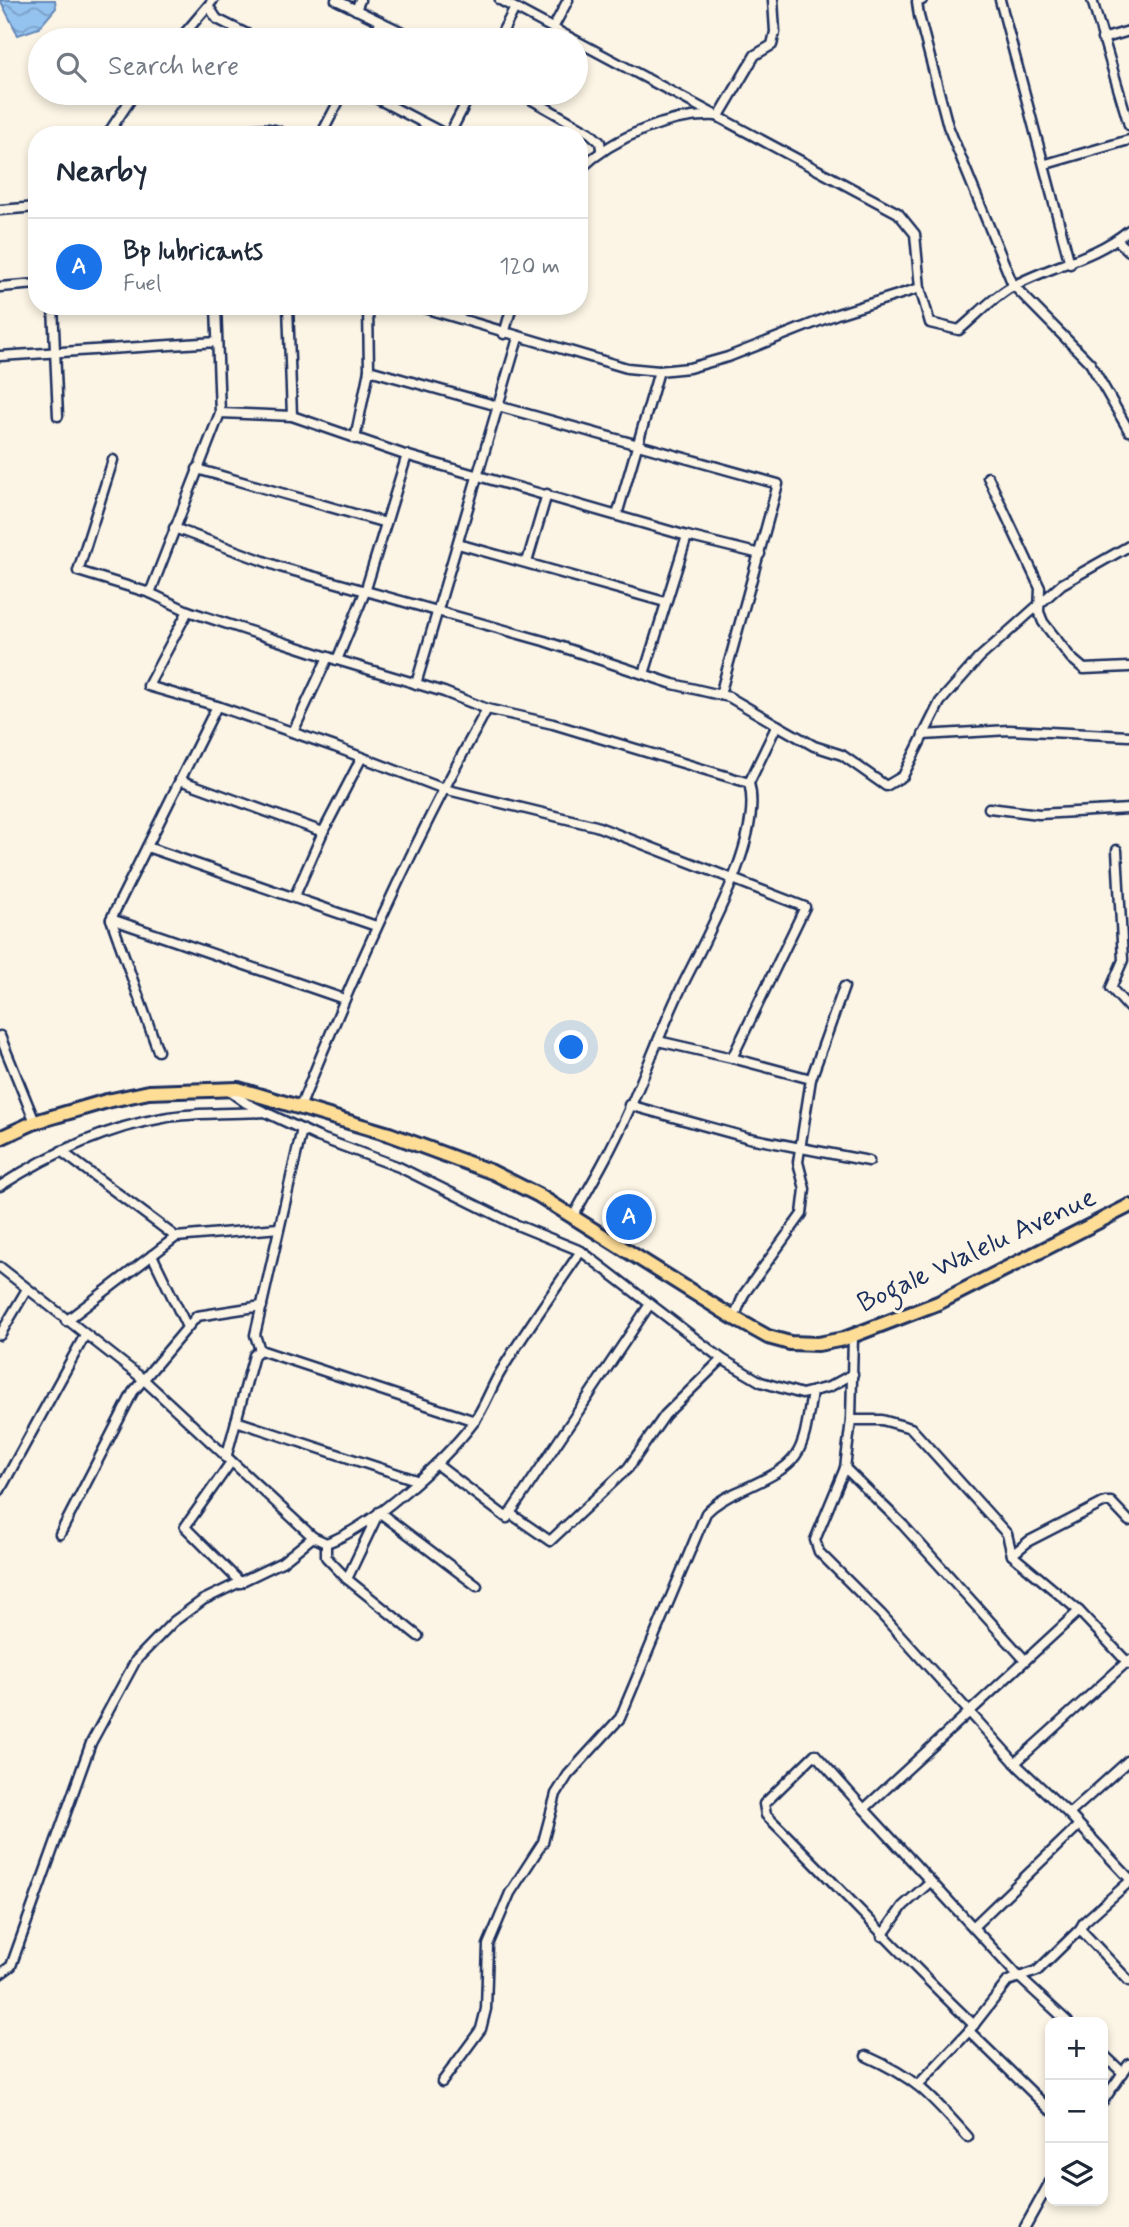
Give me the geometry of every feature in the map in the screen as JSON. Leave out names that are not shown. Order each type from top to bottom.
[{"type":"highway","name":"Bogale Walelu Avenue","points":[[0,1138],[71,1110],[149,1092],[238,1089],[301,1105],[492,1172],[573,1217],[734,1318],[768,1337],[790,1343],[818,1344],[849,1338],[938,1303],[1129,1206]]},
{"type":"street","points":[[336,0],[394,28]]},
{"type":"street","points":[[356,10],[360,0]]},
{"type":"street","points":[[500,0],[553,28],[568,0]]},
{"type":"street","points":[[719,116],[755,55],[772,45],[775,17],[773,0]]},
{"type":"street","points":[[1000,0],[1046,164],[1070,264]]},
{"type":"street","points":[[1093,0],[1102,39],[1129,125]]},
{"type":"street","points":[[919,1],[948,126],[1013,285],[1090,363],[1129,431]]},
{"type":"street","points":[[189,28],[211,3],[217,19],[235,28]]},
{"type":"street","points":[[504,28],[514,8]]},
{"type":"street","points":[[378,28],[381,22]]},
{"type":"street","points":[[1102,39],[1129,31]]},
{"type":"street","points":[[588,47],[898,212],[915,234],[920,288],[930,323],[959,330],[1013,285],[1070,264],[1116,240],[1129,230]]},
{"type":"street","points":[[113,126],[127,105]]},
{"type":"street","points":[[326,126],[337,105]]},
{"type":"street","points":[[389,105],[430,126]]},
{"type":"street","points":[[453,126],[464,105]]},
{"type":"street","points":[[541,105],[578,126]]},
{"type":"street","points":[[588,161],[601,149],[682,116],[719,116]]},
{"type":"street","points":[[588,132],[600,142],[601,149]]},
{"type":"street","points":[[1046,164],[1129,140]]},
{"type":"street","points":[[0,210],[28,208]]},
{"type":"street","points":[[1116,240],[1129,251]]},
{"type":"street","points":[[0,288],[28,285]]},
{"type":"street","points":[[445,315],[627,368],[659,370],[689,368],[728,357],[837,314],[920,288]]},
{"type":"street","points":[[54,315],[58,416]]},
{"type":"street","points":[[150,593],[220,413],[216,315]]},
{"type":"street","points":[[288,315],[292,416]]},
{"type":"street","points":[[355,439],[369,370],[368,315]]},
{"type":"street","points":[[504,334],[509,315]]},
{"type":"street","points":[[416,684],[518,338]]},
{"type":"street","points":[[0,356],[217,342]]},
{"type":"street","points":[[369,370],[778,484],[719,695]]},
{"type":"street","points":[[617,515],[659,370]]},
{"type":"street","points":[[220,413],[292,416],[407,455],[687,536],[760,554]]},
{"type":"street","points":[[293,732],[333,659],[365,592],[407,455]]},
{"type":"street","points":[[113,460],[78,571],[150,593],[188,611],[487,709],[553,724],[749,783]]},
{"type":"street","points":[[197,469],[386,523]]},
{"type":"street","points":[[988,477],[1040,588],[1043,622],[1071,658],[1084,669],[1129,667]]},
{"type":"street","points":[[527,562],[547,494]]},
{"type":"street","points":[[174,528],[281,567],[439,611],[740,702],[814,746],[842,755],[886,786],[903,776],[940,702],[971,667],[1062,584],[1129,546]]},
{"type":"street","points":[[643,674],[687,536]]},
{"type":"street","points":[[458,544],[666,602]]},
{"type":"street","points":[[188,611],[148,686],[293,732],[444,789],[596,826],[806,907],[732,1058]]},
{"type":"street","points":[[158,1051],[111,919],[217,706]]},
{"type":"street","points":[[301,1105],[376,926],[487,709]]},
{"type":"street","points":[[573,1217],[605,1160],[710,933],[732,877],[753,799],[749,783],[777,725]]},
{"type":"street","points":[[923,735],[1009,730],[1129,736]]},
{"type":"street","points":[[294,898],[323,832],[362,757]]},
{"type":"street","points":[[180,780],[323,832]]},
{"type":"street","points":[[989,808],[1039,814],[1129,809]]},
{"type":"street","points":[[147,847],[376,926]]},
{"type":"street","points":[[1117,850],[1123,960],[1111,988],[1129,1008]]},
{"type":"street","points":[[111,919],[344,999]]},
{"type":"street","points":[[734,1318],[750,1286],[802,1214],[805,1189],[797,1162],[811,1079],[844,987]]},
{"type":"street","points":[[0,1036],[35,1122]]},
{"type":"street","points":[[658,1041],[811,1079]]},
{"type":"street","points":[[226,1088],[302,1129],[399,1167],[512,1223],[581,1251],[722,1359],[761,1382],[802,1394],[829,1387],[853,1374]]},
{"type":"street","points":[[629,1105],[749,1138],[869,1161]]},
{"type":"street","points":[[0,1186],[61,1151],[97,1135],[164,1117],[268,1112]]},
{"type":"street","points":[[260,1350],[255,1335],[302,1129]]},
{"type":"street","points":[[61,1151],[176,1237]]},
{"type":"street","points":[[66,1321],[176,1237],[279,1228]]},
{"type":"street","points":[[0,1267],[143,1379],[313,1537],[326,1543],[347,1536],[379,1512],[436,1464],[475,1421],[509,1358],[581,1251]]},
{"type":"street","points":[[152,1255],[187,1327]]},
{"type":"street","points":[[0,1335],[27,1289]]},
{"type":"street","points":[[436,1464],[507,1518],[650,1304]]},
{"type":"street","points":[[60,1534],[132,1392],[187,1327],[197,1316],[262,1306]]},
{"type":"street","points":[[0,1490],[85,1335]]},
{"type":"street","points":[[849,1338],[853,1374],[845,1468],[815,1540],[819,1552],[881,1614],[1015,1763],[1069,1814],[1129,1880],[1037,1971],[1029,1976],[1018,1976],[1008,1981],[972,2028],[918,2084]]},
{"type":"street","points":[[260,1350],[475,1421]]},
{"type":"street","points":[[241,1583],[185,1527],[228,1460],[254,1355],[260,1350]]},
{"type":"street","points":[[510,1514],[550,1541],[628,1468],[665,1415],[722,1359]]},
{"type":"street","points":[[442,2082],[481,2029],[486,2009],[488,1945],[510,1893],[543,1842],[556,1794],[568,1775],[620,1718],[706,1514],[714,1503],[778,1473],[797,1457],[804,1442],[812,1392]]},
{"type":"street","points":[[851,1420],[882,1420],[911,1428],[1007,1534],[1012,1555],[1079,1611],[1128,1662],[1015,1763]]},
{"type":"street","points":[[236,1421],[416,1480]]},
{"type":"street","points":[[845,1468],[903,1525],[1025,1660]]},
{"type":"street","points":[[1012,1555],[1028,1541],[1105,1502],[1111,1502],[1129,1521]]},
{"type":"street","points":[[347,1579],[379,1512]]},
{"type":"street","points":[[379,1512],[477,1586]]},
{"type":"street","points":[[0,1974],[11,1966],[91,1742],[136,1660],[173,1622],[203,1600],[282,1562],[313,1537]]},
{"type":"street","points":[[326,1543],[326,1557],[347,1579],[418,1636]]},
{"type":"street","points":[[864,1809],[1079,1611]]},
{"type":"street","points":[[1045,2105],[882,1936],[845,1892],[766,1815],[764,1804],[815,1755],[1018,1976],[1063,2017]]},
{"type":"street","points":[[1069,1814],[1128,1764]]},
{"type":"street","points":[[974,1926],[1079,1826]]},
{"type":"street","points":[[882,1936],[903,1906],[930,1882]]},
{"type":"street","points":[[1080,1929],[1129,1981]]},
{"type":"street","points":[[866,2056],[904,2073],[918,2084],[968,2137]]},
{"type":"street","points":[[1108,2059],[1123,2073]]},
{"type":"street","points":[[1108,2094],[1129,2064]]},
{"type":"street","points":[[1025,2227],[1045,2191]]},
{"type":"water","points":[[0,0],[55,0],[56,8],[39,28],[28,28],[28,32],[18,35]]},
{"type":"place","name":"Bp lubricants","points":[[629,1217]]}]
